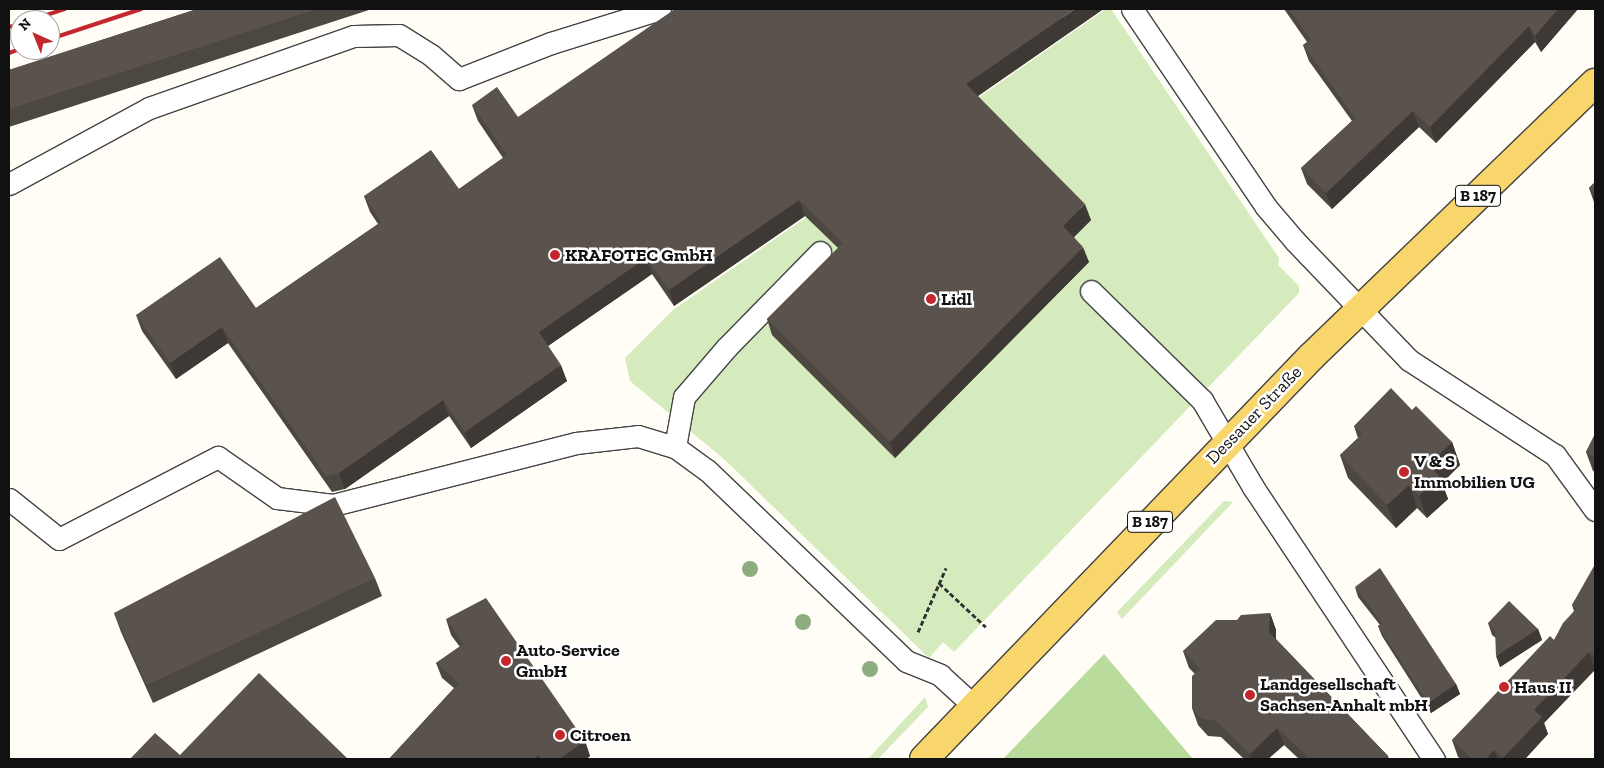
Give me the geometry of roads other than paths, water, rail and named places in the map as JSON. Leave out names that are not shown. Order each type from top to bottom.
[{"type":"main road","name":"Dessauer Straße","points":[[924,759],[1228,442],[1360,309],[1595,83]]},
{"type":"lane","points":[[9,184],[149,108],[354,36],[399,35],[431,55],[459,79],[551,43],[660,9]]},
{"type":"lane","points":[[1132,9],[1266,207],[1295,241],[1409,360],[1555,455],[1595,510]]},
{"type":"lane","points":[[675,447],[684,397],[727,347],[820,252]]},
{"type":"lane","points":[[1091,290],[1202,400],[1253,487],[1434,759]]},
{"type":"lane","points":[[9,499],[59,539],[218,457],[277,498],[333,505],[576,443],[638,436],[675,447],[707,470],[906,661],[940,675],[974,706]]},
{"type":"railway","points":[[60,11],[65,9]]},
{"type":"railway","points":[[60,36],[141,9]]},
{"type":"place","name":"KRAFOTEC GmbH","points":[[555,255]]},
{"type":"place","name":"Lidl","points":[[931,299]]},
{"type":"place","name":"V & S Immobilien UG","points":[[1404,472]]},
{"type":"place","name":"Auto-Service GmbH","points":[[506,661]]},
{"type":"place","name":"Haus II","points":[[1504,687]]},
{"type":"place","name":"Landgesellschaft Sachsen-Anhalt mbH","points":[[1250,695]]},
{"type":"place","name":"Citroen","points":[[560,735]]}]
